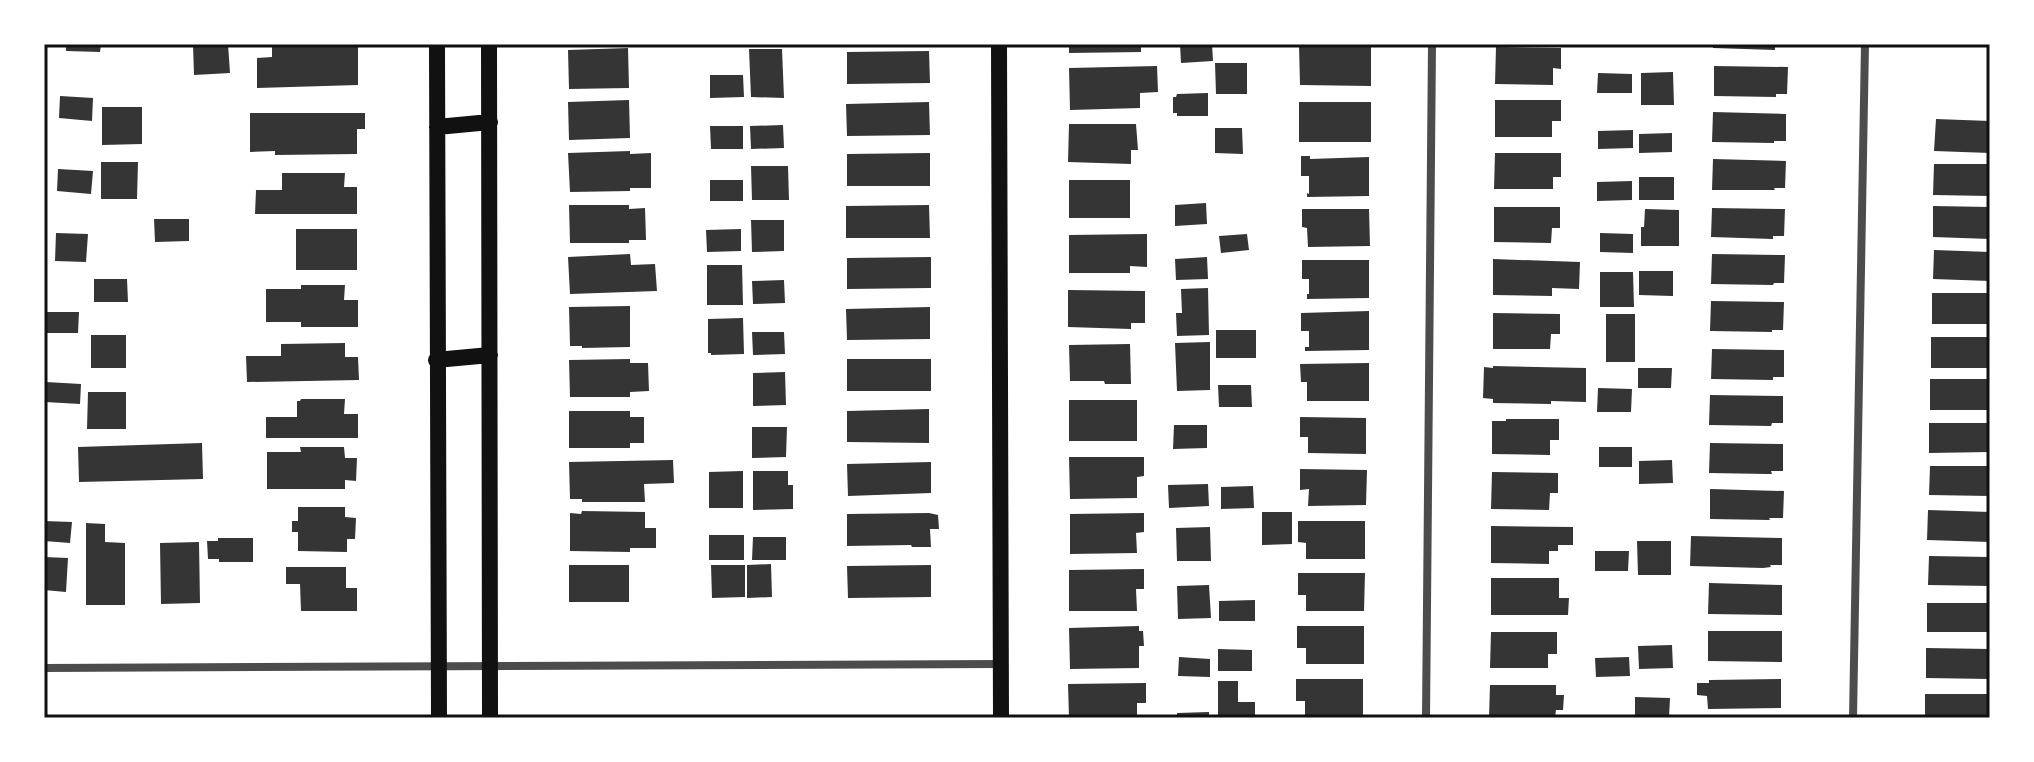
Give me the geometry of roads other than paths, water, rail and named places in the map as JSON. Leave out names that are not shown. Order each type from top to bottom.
[{"type":"main road","points":[[437,44],[439,718]]},
{"type":"main road","points":[[489,44],[490,718]]},
{"type":"main road","points":[[999,44],[1001,718]]},
{"type":"main road","points":[[437,127],[490,122]]},
{"type":"main road","points":[[436,360],[490,355]]},
{"type":"street","points":[[1426,718],[1432,44]]},
{"type":"street","points":[[1853,718],[1865,44]]},
{"type":"street","points":[[44,668],[1001,664]]}]
